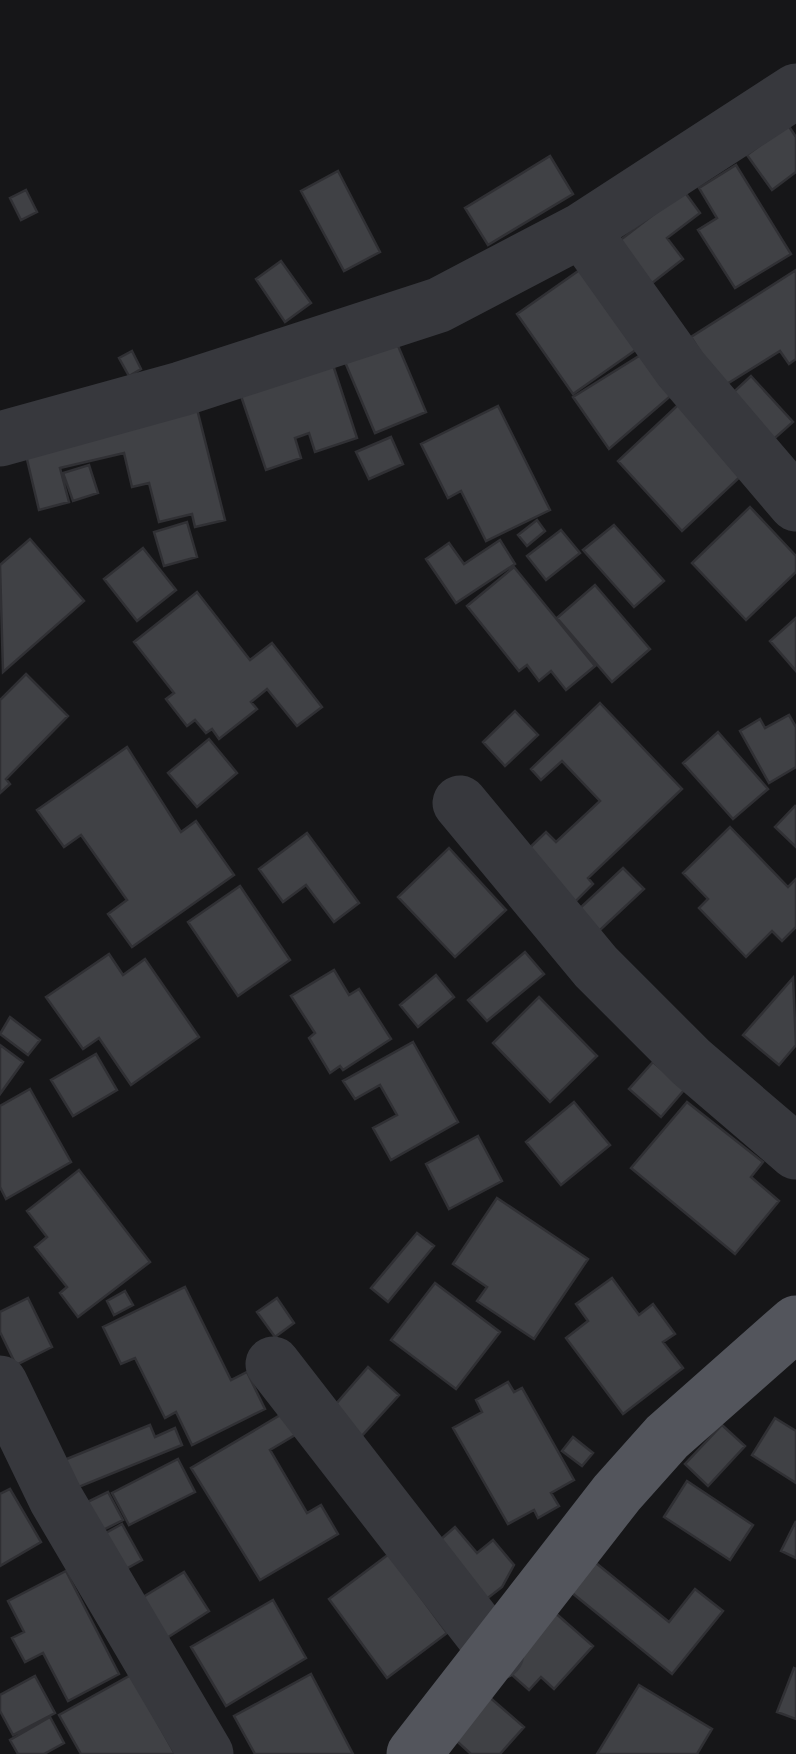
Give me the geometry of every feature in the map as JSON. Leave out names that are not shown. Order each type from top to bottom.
[{"type":"main road","points":[[414,1754],[497,1653],[616,1493],[668,1438],[796,1323]]},
{"type":"street","points":[[0,438],[181,389],[439,305],[582,230],[796,91]]},
{"type":"street","points":[[582,230],[681,369],[796,504]]},
{"type":"street","points":[[460,803],[596,967],[691,1062],[796,1152]]},
{"type":"street","points":[[274,1364],[497,1653]]},
{"type":"street","points":[[0,1383],[56,1499],[206,1754]]},
{"type":"building","points":[[788,125],[796,137],[796,172],[772,190],[747,155]]},
{"type":"building","points":[[550,156],[573,194],[488,245],[465,208]]},
{"type":"building","points":[[736,165],[791,254],[735,288],[698,230],[717,218],[699,188]]},
{"type":"building","points":[[338,171],[380,252],[344,271],[301,191]]},
{"type":"building","points":[[26,190],[37,212],[21,220],[10,198]]},
{"type":"building","points":[[684,191],[700,213],[667,238],[683,259],[647,287],[614,245]]},
{"type":"building","points":[[281,261],[311,303],[285,322],[256,279]]},
{"type":"building","points":[[581,269],[637,349],[573,394],[517,314]]},
{"type":"building","points":[[796,270],[796,359],[789,364],[780,351],[722,387],[691,337]]},
{"type":"building","points":[[396,341],[426,412],[375,433],[345,362]]},
{"type":"building","points":[[132,351],[141,369],[129,376],[119,358]]},
{"type":"building","points":[[647,351],[674,393],[609,449],[573,397]]},
{"type":"building","points":[[333,365],[357,438],[315,452],[309,433],[295,438],[301,458],[266,470],[241,396]]},
{"type":"building","points":[[751,376],[793,422],[767,445],[726,399]]},
{"type":"building","points":[[678,405],[742,475],[682,531],[618,461]]},
{"type":"building","points":[[498,406],[550,510],[486,541],[461,491],[448,498],[421,444]]},
{"type":"building","points":[[197,409],[225,520],[195,527],[192,514],[159,522],[149,483],[132,487],[124,453],[60,468],[69,502],[39,510],[25,451]]},
{"type":"building","points":[[391,437],[403,464],[369,479],[356,452]]},
{"type":"building","points":[[89,465],[98,493],[73,501],[63,473]]},
{"type":"building","points":[[750,507],[796,556],[796,572],[746,620],[692,563]]},
{"type":"building","points":[[537,520],[545,531],[527,546],[518,535]]},
{"type":"building","points":[[187,522],[197,557],[164,566],[154,532]]},
{"type":"building","points":[[614,525],[664,581],[634,607],[583,550]]},
{"type":"building","points":[[561,530],[580,553],[546,580],[527,556]]},
{"type":"building","points":[[30,539],[84,601],[3,672],[0,565]]},
{"type":"building","points":[[500,540],[515,564],[456,603],[426,559],[449,543],[464,564]]},
{"type":"building","points":[[143,548],[176,590],[137,621],[104,579]]},
{"type":"building","points":[[514,567],[595,666],[566,690],[551,671],[539,681],[527,665],[519,671],[467,606]]},
{"type":"building","points":[[595,585],[650,649],[612,682],[557,618]]},
{"type":"building","points":[[197,592],[250,660],[272,643],[322,707],[297,726],[267,689],[251,702],[257,709],[219,739],[212,729],[206,733],[195,720],[187,726],[166,699],[174,693],[134,642]]},
{"type":"building","points":[[796,618],[796,671],[770,641]]},
{"type":"building","points":[[26,674],[68,716],[6,779],[10,784],[0,793],[0,700]]},
{"type":"building","points":[[600,703],[682,789],[588,878],[593,884],[570,907],[521,856],[546,832],[556,842],[600,801],[562,761],[541,780],[531,769]]},
{"type":"building","points":[[515,711],[538,735],[505,766],[483,742]]},
{"type":"building","points":[[789,715],[796,727],[796,767],[769,783],[740,731],[760,719],[765,728]]},
{"type":"building","points":[[718,732],[768,789],[733,819],[683,763]]},
{"type":"building","points":[[209,739],[237,773],[197,807],[168,773]]},
{"type":"building","points":[[127,747],[181,832],[196,821],[234,875],[132,947],[108,914],[127,900],[81,835],[64,847],[37,810]]},
{"type":"building","points":[[796,807],[796,847],[775,827]]},
{"type":"building","points":[[730,827],[788,887],[796,879],[796,927],[782,941],[772,931],[746,957],[699,908],[708,899],[683,873]]},
{"type":"building","points":[[307,833],[359,903],[334,922],[306,885],[283,902],[259,869]]},
{"type":"building","points":[[449,848],[506,910],[455,957],[398,897]]},
{"type":"building","points":[[623,868],[644,889],[599,931],[579,909]]},
{"type":"building","points":[[240,886],[290,960],[238,996],[188,922]]},
{"type":"building","points":[[525,952],[544,974],[487,1021],[468,1000]]},
{"type":"building","points":[[109,954],[123,975],[145,959],[199,1037],[131,1085],[99,1038],[83,1049],[46,997]]},
{"type":"building","points":[[334,970],[349,995],[359,989],[391,1039],[343,1070],[340,1066],[330,1073],[309,1038],[315,1033],[291,996]]},
{"type":"building","points":[[436,975],[454,997],[418,1027],[400,1005]]},
{"type":"building","points":[[793,978],[796,1045],[779,1065],[743,1035]]},
{"type":"building","points":[[539,997],[597,1056],[550,1102],[493,1043]]},
{"type":"building","points":[[10,1017],[40,1040],[28,1055],[0,1034]]},
{"type":"building","points":[[413,1042],[458,1122],[391,1160],[373,1128],[397,1115],[380,1085],[355,1099],[343,1081]]},
{"type":"building","points":[[0,1045],[23,1062],[0,1094]]},
{"type":"building","points":[[96,1054],[117,1090],[73,1116],[51,1080]]},
{"type":"building","points":[[653,1062],[685,1089],[661,1117],[629,1089]]},
{"type":"building","points":[[30,1089],[71,1162],[6,1199],[0,1187],[0,1106]]},
{"type":"building","points":[[574,1102],[610,1145],[561,1185],[526,1142]]},
{"type":"building","points":[[687,1102],[763,1162],[751,1177],[779,1201],[735,1254],[631,1168]]},
{"type":"building","points":[[478,1136],[502,1181],[449,1209],[426,1164]]},
{"type":"building","points":[[79,1170],[150,1262],[78,1317],[60,1293],[67,1287],[35,1247],[47,1237],[27,1211]]},
{"type":"building","points":[[497,1198],[588,1259],[534,1339],[477,1301],[487,1287],[453,1264]]},
{"type":"building","points":[[417,1233],[434,1246],[388,1302],[371,1288]]},
{"type":"building","points":[[612,1278],[639,1315],[653,1304],[675,1334],[663,1342],[683,1368],[623,1414],[566,1338],[588,1321],[576,1304]]},
{"type":"building","points":[[435,1283],[500,1332],[456,1389],[391,1340]]},
{"type":"building","points":[[185,1287],[231,1380],[247,1372],[265,1409],[192,1445],[176,1412],[165,1418],[135,1358],[121,1364],[103,1327]]},
{"type":"building","points":[[125,1291],[133,1305],[114,1315],[107,1301]]},
{"type":"building","points":[[28,1298],[52,1347],[16,1365],[0,1332],[0,1312]]},
{"type":"building","points":[[277,1298],[294,1323],[275,1337],[257,1312]]},
{"type":"building","points":[[368,1367],[399,1395],[359,1439],[329,1412]]},
{"type":"building","points":[[508,1382],[514,1392],[522,1388],[574,1480],[551,1493],[559,1506],[538,1518],[534,1510],[508,1524],[453,1428],[482,1412],[476,1400]]},
{"type":"building","points":[[282,1414],[295,1435],[270,1450],[307,1513],[321,1505],[338,1534],[260,1580],[191,1468]]},
{"type":"building","points":[[775,1418],[796,1431],[796,1483],[752,1455]]},
{"type":"building","points":[[150,1425],[155,1437],[175,1428],[182,1445],[64,1493],[52,1465]]},
{"type":"building","points":[[722,1425],[745,1446],[708,1486],[685,1464]]},
{"type":"building","points":[[573,1437],[593,1453],[582,1466],[562,1451]]},
{"type":"building","points":[[178,1459],[195,1492],[129,1525],[112,1493]]},
{"type":"building","points":[[687,1481],[753,1525],[730,1560],[664,1517]]},
{"type":"building","points":[[10,1489],[41,1542],[0,1566],[0,1494]]},
{"type":"building","points":[[108,1492],[123,1520],[91,1536],[77,1507]]},
{"type":"building","points":[[796,1521],[796,1558],[781,1551]]},
{"type":"building","points":[[122,1524],[142,1560],[115,1575],[95,1539]]},
{"type":"building","points":[[455,1527],[477,1553],[493,1540],[514,1565],[502,1587],[480,1604],[433,1546]]},
{"type":"building","points":[[389,1554],[447,1633],[387,1678],[329,1599]]},
{"type":"building","points":[[591,1559],[669,1622],[695,1589],[723,1611],[672,1674],[566,1588]]},
{"type":"building","points":[[66,1571],[119,1674],[68,1701],[43,1653],[25,1662],[12,1638],[24,1632],[8,1601]]},
{"type":"building","points":[[184,1572],[209,1611],[159,1643],[135,1602]]},
{"type":"building","points":[[273,1600],[306,1658],[226,1706],[191,1647]]},
{"type":"building","points":[[552,1610],[593,1646],[554,1689],[541,1677],[529,1690],[502,1666]]},
{"type":"building","points":[[796,1669],[796,1719],[777,1712]]},
{"type":"building","points":[[311,1674],[353,1754],[255,1754],[234,1716]]},
{"type":"building","points":[[131,1675],[175,1754],[81,1754],[59,1715]]},
{"type":"building","points":[[35,1676],[55,1713],[13,1735],[0,1711],[0,1695]]},
{"type":"building","points":[[639,1685],[712,1729],[697,1754],[597,1754]]},
{"type":"building","points":[[487,1695],[524,1727],[500,1754],[471,1754],[451,1736]]},
{"type":"building","points":[[50,1717],[64,1743],[44,1754],[18,1754],[10,1740]]}]
